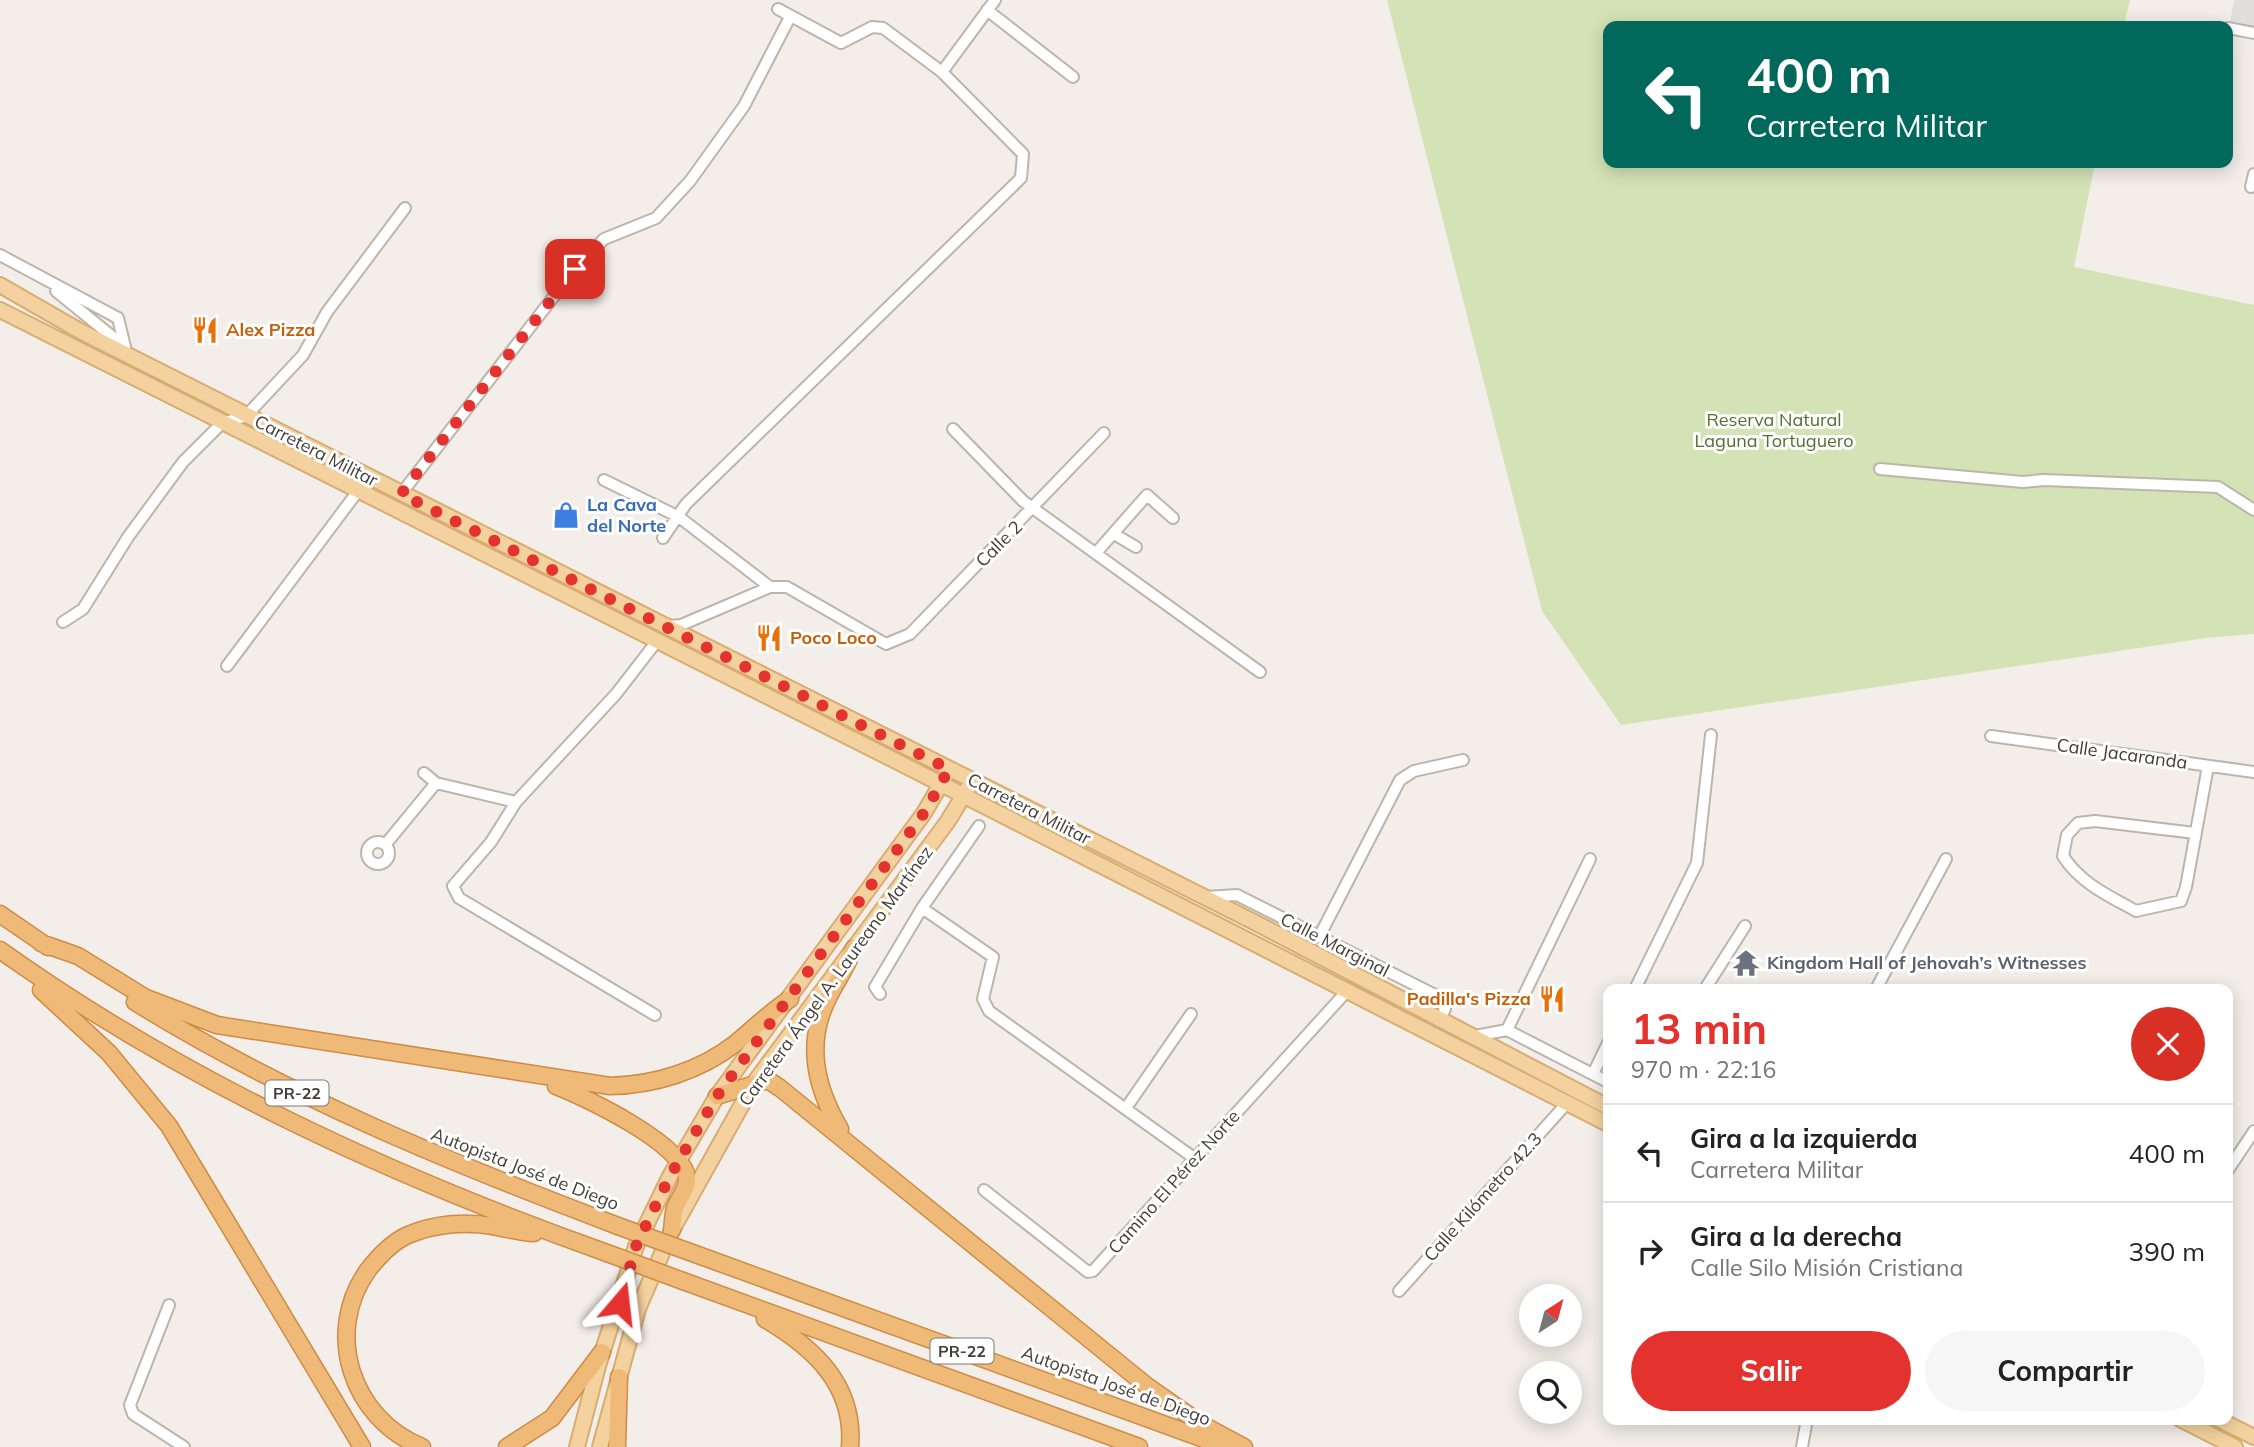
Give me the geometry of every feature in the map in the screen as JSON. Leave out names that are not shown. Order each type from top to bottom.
[{"type":"highway","name":"Autopista José de Diego","points":[[0,914],[41,943],[178,1029],[282,1086],[416,1147],[618,1226],[1226,1447]]},
{"type":"highway","points":[[41,943],[78,956],[146,998],[218,1025],[610,1086],[662,1079],[724,1052],[790,999]]},
{"type":"highway","points":[[845,1137],[824,1100],[816,1070],[815,1042],[824,1005],[845,972],[853,948]]},
{"type":"highway","points":[[4,953],[27,979],[87,1029],[154,1104],[362,1447]]},
{"type":"highway","name":"PR-22","points":[[4,953],[118,1027],[233,1092],[404,1174],[552,1234],[1139,1447]]},
{"type":"highway","points":[[535,1076],[621,1117],[679,1162],[684,1168],[686,1184],[676,1207],[671,1230]]},
{"type":"highway","points":[[717,1096],[768,1080],[845,1137],[1147,1386],[1203,1425],[1244,1447]]},
{"type":"highway","points":[[422,1447],[399,1436],[380,1421],[354,1379],[346,1345],[348,1319],[364,1277],[391,1245],[404,1237],[435,1227],[475,1223],[526,1233],[552,1234]]},
{"type":"highway","points":[[730,1298],[800,1340],[828,1367],[845,1403],[850,1447]]},
{"type":"highway","points":[[507,1447],[552,1418],[602,1352]]},
{"type":"highway","points":[[617,1447],[619,1377]]},
{"type":"main road","name":"Carretera Militar","points":[[0,285],[145,365],[1204,897],[1603,1104]]},
{"type":"main road","name":"Carretera Militar","points":[[0,310],[1603,1121]]},
{"type":"main road","name":"Carretera Ángel A. Laureano Martínez","points":[[577,1447],[602,1352],[636,1246],[679,1162],[717,1096],[924,813],[949,769]]},
{"type":"main road","name":"Carretera Ángel A. Laureano Martínez","points":[[600,1447],[638,1309],[671,1230],[754,1083],[948,821],[972,780]]},
{"type":"main road","points":[[2192,1425],[2235,1447]]},
{"type":"main road","points":[[2230,1425],[2254,1437]]},
{"type":"street","points":[[942,72],[995,0]]},
{"type":"street","points":[[663,538],[696,495],[1021,178],[1023,154],[942,72],[883,29],[872,27],[841,43],[778,9]]},
{"type":"street","points":[[988,10],[1073,76]]},
{"type":"street","points":[[401,494],[575,269],[604,239],[656,218],[690,181],[744,106],[790,17]]},
{"type":"street","points":[[2233,29],[2254,33]]},
{"type":"street","points":[[2251,187],[2254,174]]},
{"type":"street","points":[[63,622],[83,609],[128,537],[183,462],[222,423],[246,416],[303,355],[327,313],[405,208]]},
{"type":"street","points":[[0,256],[118,318],[125,347]]},
{"type":"street","points":[[24,268],[145,365]]},
{"type":"street","points":[[953,429],[1034,508],[1260,672]]},
{"type":"street","name":"Calle 2","points":[[770,587],[787,587],[886,644],[909,634],[1104,433]]},
{"type":"street","points":[[1880,469],[2023,482],[2044,480],[2218,487],[2254,510]]},
{"type":"street","points":[[604,480],[679,517],[770,587],[681,625],[661,626]]},
{"type":"street","points":[[227,666],[358,491]]},
{"type":"street","points":[[1096,553],[1147,495],[1173,518]]},
{"type":"street","points":[[1114,534],[1136,547]]},
{"type":"street","points":[[655,1015],[454,892],[453,886],[491,842],[516,802],[616,694],[657,641]]},
{"type":"street","points":[[1637,984],[1697,863],[1711,735]]},
{"type":"street","name":"Calle Jacaranda","points":[[1991,736],[2254,772]]},
{"type":"street","points":[[1320,937],[1400,780],[1413,771],[1463,760]]},
{"type":"street","points":[[2195,833],[2095,821],[2078,823],[2067,835],[2063,856],[2071,868],[2098,890],[2136,911],[2181,901],[2195,833],[2208,766]]},
{"type":"street","points":[[424,773],[436,783],[516,802]]},
{"type":"street","points":[[385,845],[436,783]]},
{"type":"street","points":[[880,994],[875,988],[922,908],[979,826]]},
{"type":"street","points":[[1507,1030],[1590,859]]},
{"type":"street","points":[[1879,984],[1946,859]]},
{"type":"street","name":"Calle Marginal","points":[[1204,897],[1237,895],[1439,997],[1445,1009],[1438,1021]]},
{"type":"street","points":[[922,908],[993,957],[983,999],[989,1011],[1195,1158]]},
{"type":"street","points":[[1708,984],[1745,926]]},
{"type":"street","name":"Camino El Pérez Norte","points":[[984,1190],[1088,1272],[1093,1271],[1347,991]]},
{"type":"street","points":[[1126,1108],[1191,1014]]},
{"type":"street","points":[[1470,1037],[1507,1030],[1603,1079]]},
{"type":"street","points":[[1593,1074],[1603,1053]]},
{"type":"street","name":"Calle Kilómetro 42.3","points":[[1399,1291],[1567,1103]]},
{"type":"street","points":[[2233,1162],[2254,1131]]},
{"type":"street","points":[[169,1305],[130,1405],[133,1414],[184,1447]]},
{"type":"street","points":[[1802,1447],[1806,1425]]},
{"type":"green space","name":"Reserva Natural Laguna Tortuguero","points":[[1387,0],[2130,0],[2125,21],[1603,21],[1603,168],[2094,168],[2074,267],[2254,305],[2254,634],[2206,638],[1621,725],[1542,611]]},
{"type":"shaded area","points":[[2234,0],[2254,0],[2254,27],[2230,21]]},
{"type":"place","name":"Alex Pizza","points":[[205,330]]},
{"type":"place","name":"La Cava del Norte","points":[[566,515]]},
{"type":"place","name":"Poco Loco","points":[[769,638]]},
{"type":"place","name":"Kingdom Hall of Jehovah’s Witnesses","points":[[1746,963]]},
{"type":"place","name":"Padilla's Pizza","points":[[1552,999]]},
{"type":"route","points":[[575,269],[401,494],[949,769],[924,813],[717,1096],[670,1176],[636,1246],[620,1303]]}]
